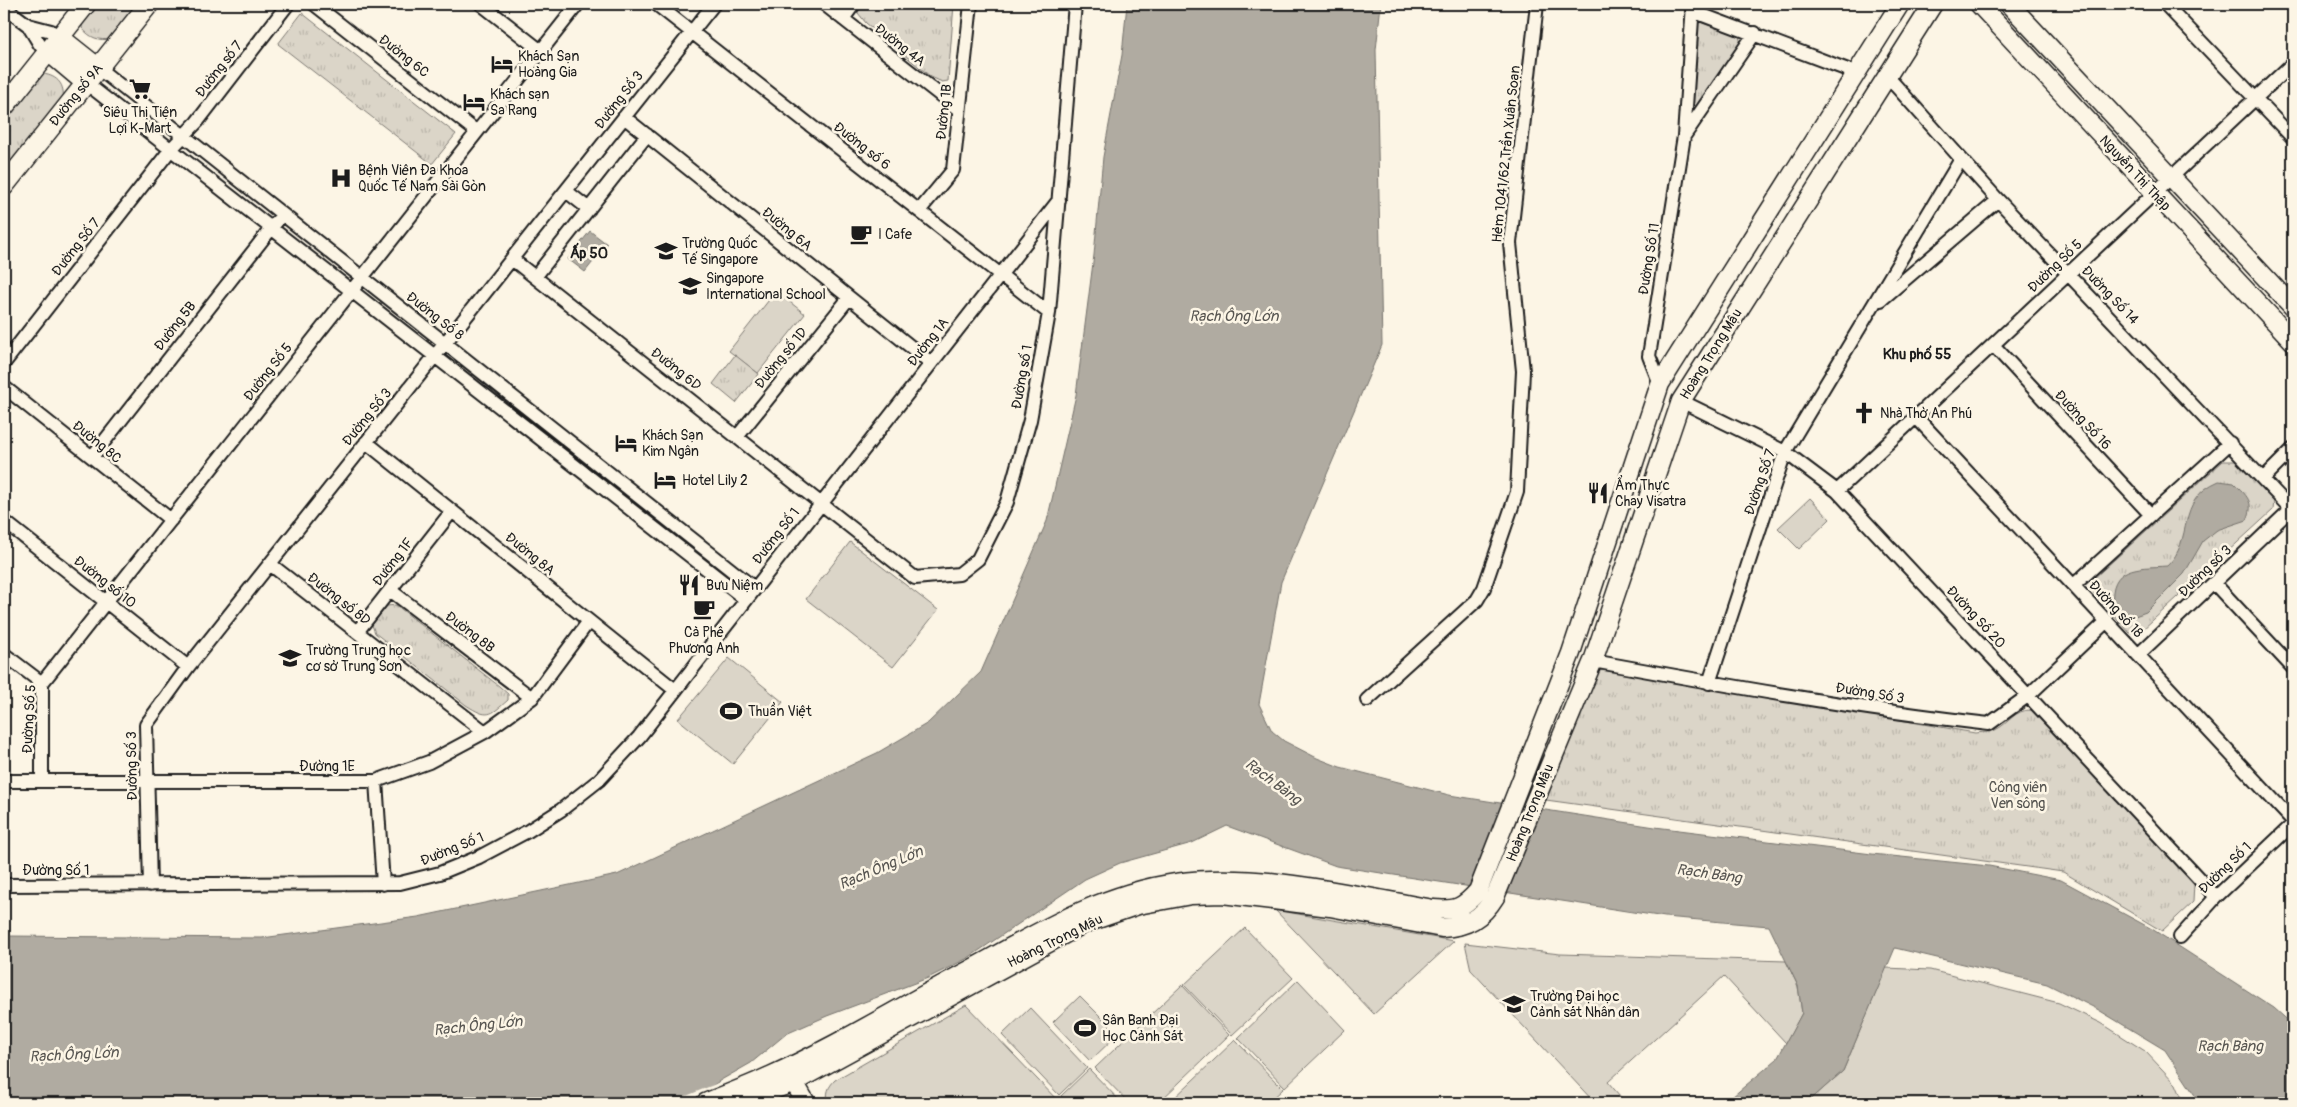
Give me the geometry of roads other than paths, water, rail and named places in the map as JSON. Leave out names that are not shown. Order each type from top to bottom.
[{"type":"main road","points":[[4,107],[86,4]]},
{"type":"main road","name":"Đường số 9A","points":[[4,186],[149,4]]},
{"type":"main road","name":"Hoàng Trọng Mậu","points":[[740,1103],[777,1090],[790,1075],[1083,924],[1162,899],[1191,895],[1222,894],[1331,900],[1449,910],[1465,906],[1478,891],[1571,653],[1660,384],[1900,4]]},
{"type":"main road","name":"Hoàng Trọng Mậu","points":[[1331,900],[1442,928],[1458,927],[1472,922],[1486,912],[1495,897],[1593,661],[1681,401],[1933,4]]},
{"type":"main road","name":"Nguyễn Thị Thập","points":[[1979,4],[2293,341]]},
{"type":"main road","name":"Nguyễn Thị Thập","points":[[2008,4],[2293,307]]},
{"type":"main road","points":[[53,44],[98,68]]},
{"type":"main road","points":[[53,44],[86,83]]},
{"type":"main road","points":[[1793,172],[1814,190]]},
{"type":"main road","points":[[1660,384],[1681,401]]},
{"type":"main road","points":[[790,1075],[806,1103]]},
{"type":"main road","name":"Hoàng Trọng Mậu","points":[[705,1103],[723,1096],[777,1090]]},
{"type":"street","name":"Đường số 7","points":[[171,149],[197,122],[288,4]]},
{"type":"street","name":"Đường 6C","points":[[314,4],[477,132]]},
{"type":"street","points":[[481,4],[541,51]]},
{"type":"street","name":"Đường Số 5","points":[[42,781],[42,683],[578,4]]},
{"type":"street","name":"Đường số 6","points":[[656,4],[1048,313]]},
{"type":"street","name":"Đường Số 3","points":[[150,885],[146,725],[188,667],[714,4]]},
{"type":"street","name":"Đường 4A","points":[[824,4],[958,109]]},
{"type":"street","points":[[843,18],[854,4]]},
{"type":"street","name":"Đường 1B","points":[[919,211],[953,170],[958,109],[971,4]]},
{"type":"street","name":"Đường số 1","points":[[821,503],[915,578],[958,574],[978,559],[1007,502],[1030,420],[1048,313],[1075,4]]},
{"type":"street","name":"Hẻm 1041/62 Trần Xuân Soạn","points":[[1367,700],[1477,600],[1484,588],[1516,492],[1524,370],[1510,243],[1536,4]]},
{"type":"street","points":[[2165,4],[2293,138]]},
{"type":"street","points":[[4,7],[28,25],[40,45],[53,44],[51,31],[28,25]]},
{"type":"street","points":[[1693,7],[1856,73]]},
{"type":"street","name":"Đường Số 11","points":[[1660,384],[1649,356],[1684,136],[1693,7]]},
{"type":"street","name":"Đường Số 11","points":[[1684,136],[1755,33]]},
{"type":"street","name":"Đường Số 5","points":[[1837,491],[2172,179],[2293,63]]},
{"type":"street","name":"Đường Số 8","points":[[98,68],[754,588]]},
{"type":"street","name":"Đường Số 14","points":[[1887,76],[1998,200],[2230,442],[2292,510]]},
{"type":"street","points":[[86,83],[745,599]]},
{"type":"street","name":"Đường 6A","points":[[624,117],[931,363]]},
{"type":"street","points":[[535,277],[647,135]]},
{"type":"street","name":"Đường Số 7","points":[[4,363],[171,149]]},
{"type":"street","name":"Đường Số 7","points":[[1709,683],[1785,452],[1961,159]]},
{"type":"street","points":[[566,191],[589,209]]},
{"type":"street","name":"Đường 1A","points":[[821,503],[1059,200]]},
{"type":"street","name":"Đường Số 7","points":[[1874,306],[1998,200]]},
{"type":"street","name":"Đường 5B","points":[[92,457],[282,214]]},
{"type":"street","name":"Đường 6D","points":[[512,259],[821,503]]},
{"type":"street","name":"Đường số 1D","points":[[737,437],[849,298]]},
{"type":"street","name":"Đường Số 16","points":[[1994,346],[2151,515]]},
{"type":"street","name":"Đường 8C","points":[[4,387],[171,520]]},
{"type":"street","name":"Đường Số 20","points":[[1681,401],[1785,452],[1837,491],[2216,897]]},
{"type":"street","name":"Đường số 18","points":[[1917,418],[2293,823]]},
{"type":"street","name":"Đường 8A","points":[[366,442],[675,690]]},
{"type":"street","points":[[2074,585],[2230,442]]},
{"type":"street","points":[[2264,478],[2293,450]]},
{"type":"street","name":"Đường Số 1","points":[[4,886],[383,884],[408,881],[456,867],[528,831],[562,810],[599,780],[639,737],[821,503]]},
{"type":"street","name":"Đường 1F","points":[[357,632],[452,510]]},
{"type":"street","name":"Đường số 3","points":[[2138,655],[2292,510]]},
{"type":"street","name":"Đường số 10","points":[[4,521],[188,667]]},
{"type":"street","name":"Đường số 8D","points":[[270,564],[485,732]]},
{"type":"street","points":[[2214,583],[2293,668]]},
{"type":"street","name":"Đường 8B","points":[[390,590],[532,698]]},
{"type":"street","name":"Đường 1E","points":[[4,781],[376,781],[429,762],[485,732],[532,698],[589,621]]},
{"type":"street","name":"Đường Số 3","points":[[1593,661],[1709,683],[1934,718],[1989,724],[2029,695],[2107,621]]},
{"type":"street","points":[[4,654],[42,683]]},
{"type":"street","points":[[376,781],[383,884]]},
{"type":"street","name":"Đường Số 1","points":[[2180,937],[2216,897],[2293,823]]},
{"type":"water","name":"Rạch Ông Lớn","points":[[1127,4],[1381,4],[1376,50],[1382,345],[1281,582],[1259,704],[1272,731],[1284,741],[1317,758],[1340,767],[1449,795],[1655,827],[1872,854],[1989,866],[2061,880],[2152,929],[2274,1008],[2293,1025],[2293,1103],[2200,1103],[2165,1050],[2097,1009],[2047,984],[1895,948],[1843,1071],[1807,1103],[1714,1103],[1732,1097],[1777,1059],[1802,1013],[1798,986],[1769,926],[1665,917],[1336,866],[1227,826],[1192,843],[1120,863],[1085,879],[968,958],[928,978],[827,1016],[786,1034],[751,1063],[700,1094],[692,1103],[4,1103],[4,936],[262,938],[418,917],[617,875],[877,753],[928,723],[981,672],[1047,521],[1076,395],[1094,255],[1103,157],[1122,55]]},
{"type":"water","points":[[590,231],[607,244],[585,272],[568,259]]},
{"type":"water","points":[[2219,481],[2234,483],[2246,496],[2250,504],[2247,520],[2217,530],[2203,541],[2184,574],[2146,612],[2135,616],[2124,613],[2113,605],[2113,592],[2116,582],[2121,576],[2128,571],[2136,569],[2167,566],[2181,544],[2190,509],[2196,499],[2205,489]]},
{"type":"place","name":"Khách Sạn Hoàng Gia","points":[[502,64]]},
{"type":"place","name":"Siêu Thị Tiện Lợi K-Mart","points":[[140,89]]},
{"type":"place","name":"Khách sạn Sa Rang","points":[[474,102]]},
{"type":"place","name":"Bệnh Viện Đa Khoa Quốc Tế Nam Sài Gòn","points":[[341,178]]},
{"type":"place","name":"I Cafe","points":[[861,234]]},
{"type":"place","name":"Trường Quốc Tế Singapore","points":[[666,251]]},
{"type":"place","name":"Singapore International School","points":[[690,286]]},
{"type":"place","name":"Nhà Thờ An Phú","points":[[1864,413]]},
{"type":"place","name":"Khách Sạn Kim Ngân","points":[[626,443]]},
{"type":"place","name":"Hotel Lily 2","points":[[665,480]]},
{"type":"place","name":"Ẩm Thực Chay Visatra","points":[[1598,493]]},
{"type":"place","name":"Bưu Niệm","points":[[689,585]]},
{"type":"place","name":"Cà Phê Phương Anh","points":[[704,609]]},
{"type":"place","name":"Trường Trung học cơ sở Trung Sơn","points":[[290,658]]},
{"type":"place","name":"Thuần Việt","points":[[731,711]]},
{"type":"place","name":"Trường Đại học Cảnh sát Nhân dân","points":[[1514,1004]]},
{"type":"place","name":"Sân Banh Đại Học Cảnh Sát","points":[[1085,1028]]},
{"type":"district","name":"Ấp 50","points":[[589,253]]},
{"type":"district","name":"Khu phố 55","points":[[1917,354]]},
{"type":"water label","name":"Rạch Bàng","points":[[1273,782]]},
{"type":"water label","name":"Rạch Bàng","points":[[1709,874]]},
{"type":"water label","name":"Rạch Bàng","points":[[2230,1046]]},
{"type":"park label","name":"Công viên Ven sông","points":[[2018,796]]}]
